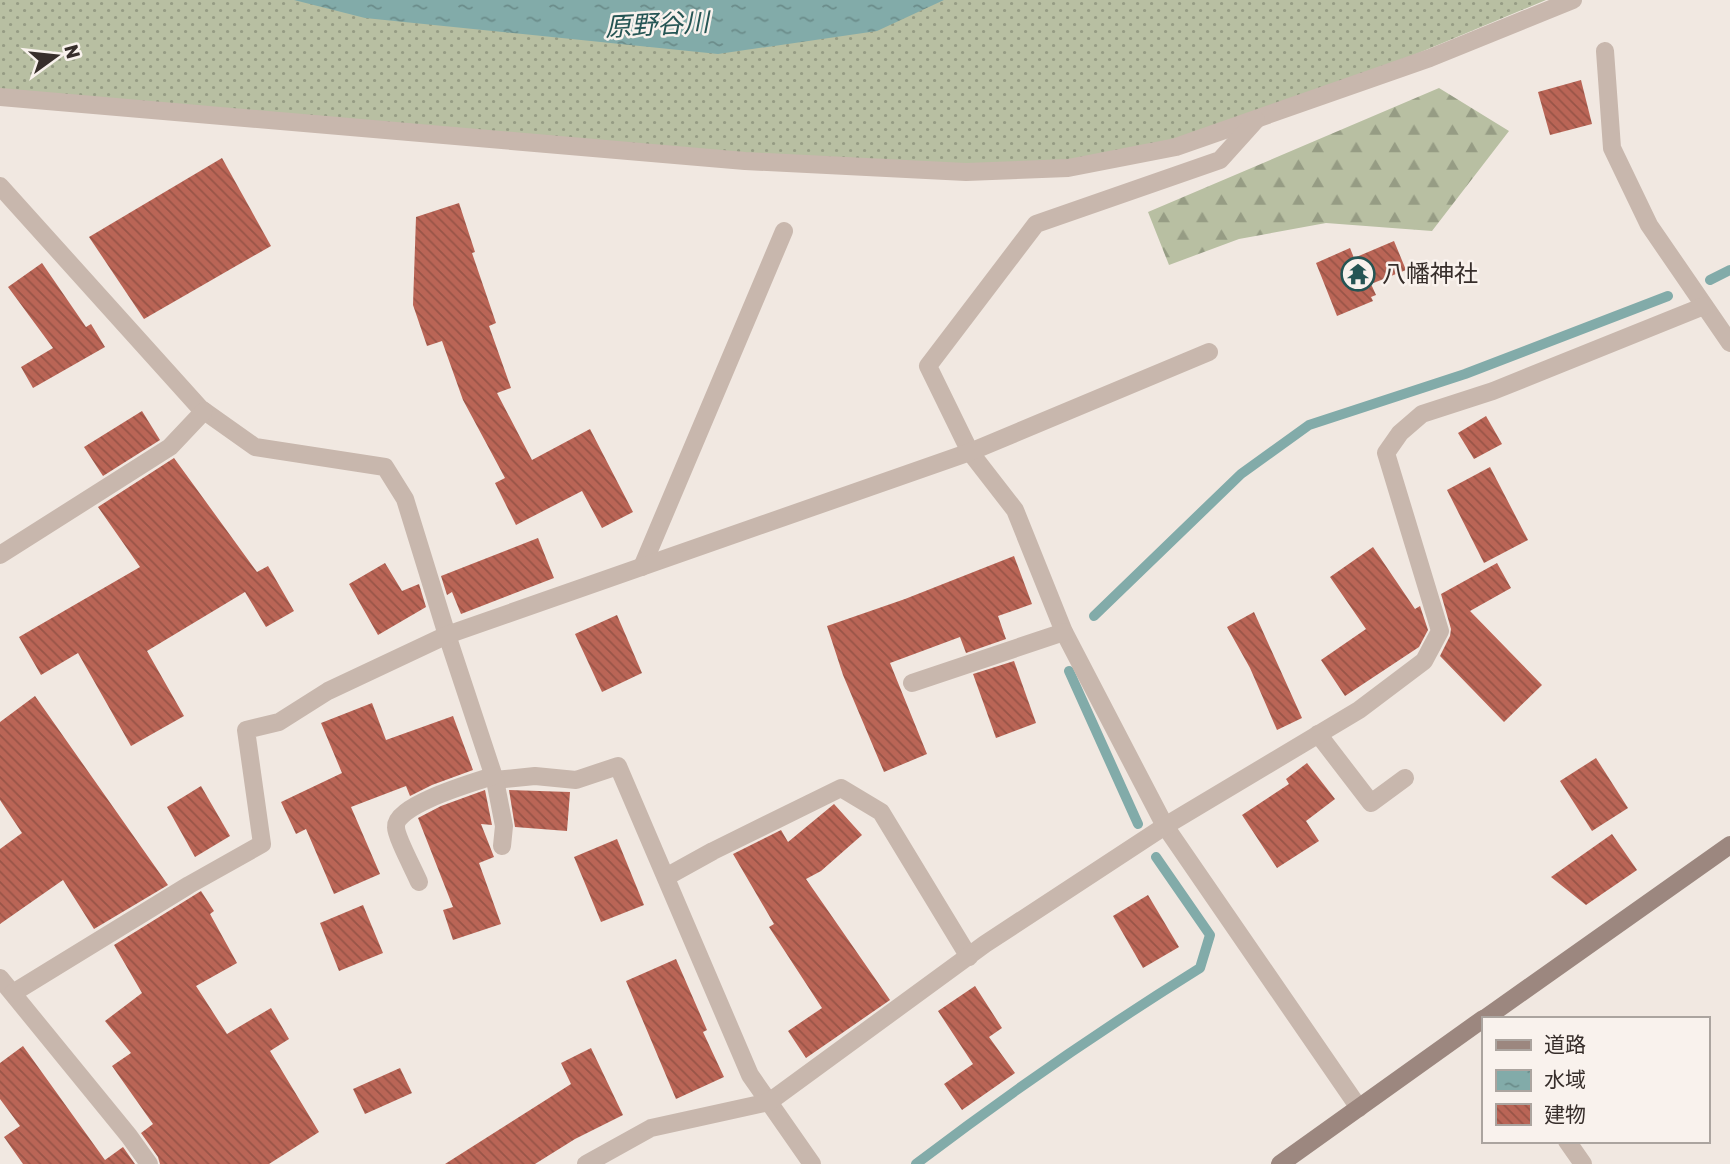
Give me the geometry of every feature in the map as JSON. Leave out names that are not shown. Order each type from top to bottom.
[{"type":"street","points":[[0,97],[745,161],[966,172],[1068,168],[1176,147],[1430,58],[1573,0]]},
{"type":"street","points":[[1605,51],[1612,148],[1649,225],[1730,343]]},
{"type":"street","points":[[1258,118],[1220,160],[1036,224],[928,366],[970,452],[1015,510],[1065,632],[1165,826],[1359,1108]]},
{"type":"street","points":[[0,186],[204,411],[255,447],[385,467],[405,499],[494,778],[504,826],[502,846]]},
{"type":"street","points":[[642,567],[783,231]]},
{"type":"street","points":[[586,1164],[651,1128],[769,1102],[969,957],[1165,826],[1359,710],[1424,661],[1440,631],[1386,453],[1400,433],[1422,414],[1493,391],[1704,306]]},
{"type":"street","points":[[13,993],[189,885],[262,844],[246,730],[279,722],[328,691],[447,635],[970,452],[1209,352]]},
{"type":"street","points":[[0,555],[170,447],[204,411]]},
{"type":"street","points":[[912,683],[1065,632]]},
{"type":"street","points":[[1318,734],[1371,803],[1405,778]]},
{"type":"street","points":[[419,882],[396,827],[399,816],[416,804],[494,778],[535,776],[576,780],[618,766],[750,1075],[812,1164]]},
{"type":"street","points":[[666,877],[841,788],[881,812],[969,957]]},
{"type":"street","points":[[1487,1017],[1730,845]]},
{"type":"street","points":[[0,978],[149,1164]]},
{"type":"street","points":[[1280,1164],[1482,1021]]},
{"type":"street","points":[[1568,1143],[1583,1164]]},
{"type":"green space","points":[[0,0],[1546,0],[1277,112],[1103,161],[915,170],[0,97]]},
{"type":"green space","points":[[1439,88],[1509,131],[1432,231],[1326,223],[1239,239],[1169,265],[1148,212]]},
{"type":"water","name":"原野谷川","points":[[294,0],[944,0],[877,31],[718,54],[365,18]]},
{"type":"building","points":[[1581,80],[1592,124],[1550,135],[1538,92]]},
{"type":"building","points":[[222,158],[271,246],[144,319],[89,237]]},
{"type":"building","points":[[459,203],[475,252],[472,253],[496,323],[489,326],[511,388],[497,393],[532,460],[590,429],[633,512],[602,528],[582,491],[516,525],[495,483],[505,478],[463,400],[442,341],[427,346],[413,305],[416,217]]},
{"type":"building","name":"八幡神社","points":[[1394,241],[1406,270],[1371,284],[1376,295],[1371,297],[1373,301],[1337,316],[1316,263],[1350,248],[1354,258]]},
{"type":"building","points":[[42,263],[86,327],[91,324],[105,347],[33,388],[21,367],[53,348],[8,287]]},
{"type":"building","points":[[142,411],[160,440],[103,476],[84,447]]},
{"type":"building","points":[[1486,416],[1502,444],[1474,459],[1458,433]]},
{"type":"building","points":[[174,458],[257,572],[268,566],[294,611],[266,627],[245,592],[147,651],[184,716],[131,746],[78,653],[41,675],[19,637],[140,567],[98,507]]},
{"type":"building","points":[[1490,467],[1528,540],[1484,563],[1447,490]]},
{"type":"building","points":[[538,538],[554,578],[461,614],[452,592],[447,595],[441,576]]},
{"type":"building","points":[[1373,547],[1415,609],[1420,606],[1428,630],[1419,647],[1345,696],[1321,660],[1366,629],[1330,577]]},
{"type":"building","points":[[1014,556],[1032,604],[998,616],[1006,639],[966,653],[960,637],[890,663],[927,754],[884,772],[843,675],[827,626]]},
{"type":"building","points":[[385,563],[402,591],[419,584],[426,607],[378,635],[349,584]]},
{"type":"building","points":[[1497,563],[1511,588],[1470,611],[1542,685],[1504,722],[1440,656],[1451,629],[1441,594]]},
{"type":"building","points":[[1254,612],[1302,718],[1277,730],[1250,668],[1227,627]]},
{"type":"building","points":[[617,615],[642,673],[602,692],[575,634]]},
{"type":"building","points":[[1014,661],[1036,723],[996,738],[973,674]]},
{"type":"building","points":[[35,696],[168,885],[94,929],[63,880],[0,924],[0,849],[22,833],[0,800],[0,722]]},
{"type":"building","points":[[372,703],[386,740],[453,716],[473,770],[410,796],[406,786],[351,807],[380,874],[334,894],[306,829],[296,834],[281,802],[342,773],[321,723]]},
{"type":"building","points":[[1596,758],[1628,808],[1592,831],[1560,781]]},
{"type":"building","points":[[1307,763],[1335,799],[1306,821],[1319,841],[1277,868],[1242,815],[1289,784],[1286,779]]},
{"type":"building","points":[[201,786],[230,836],[195,857],[167,807]]},
{"type":"building","points":[[485,790],[492,825],[481,824],[494,857],[479,863],[501,924],[453,940],[443,910],[453,907],[418,818],[441,806]]},
{"type":"building","points":[[509,790],[570,792],[567,831],[515,827]]},
{"type":"building","points":[[834,804],[862,835],[821,871],[806,879],[890,1000],[806,1058],[788,1031],[822,1008],[769,927],[774,924],[733,854],[781,830],[788,842]]},
{"type":"building","points":[[1612,834],[1637,870],[1586,905],[1551,877]]},
{"type":"building","points":[[617,839],[644,905],[601,922],[574,857]]},
{"type":"building","points":[[201,891],[214,911],[210,914],[237,963],[196,986],[227,1034],[271,1008],[289,1039],[270,1051],[319,1132],[269,1164],[160,1164],[141,1133],[153,1124],[112,1066],[131,1053],[105,1021],[142,993],[114,945]]},
{"type":"building","points":[[1148,895],[1179,947],[1143,968],[1113,916]]},
{"type":"building","points":[[363,905],[383,953],[339,971],[320,923]]},
{"type":"building","points":[[676,959],[707,1030],[703,1032],[724,1077],[676,1099],[626,981]]},
{"type":"building","points":[[975,986],[1002,1028],[989,1037],[1015,1073],[962,1110],[944,1084],[973,1064],[938,1011]]},
{"type":"building","points":[[23,1046],[105,1160],[123,1147],[135,1164],[23,1164],[4,1137],[20,1126],[0,1099],[0,1063]]},
{"type":"building","points":[[591,1048],[623,1115],[575,1139],[535,1164],[445,1164],[571,1084],[561,1063]]},
{"type":"building","points":[[400,1068],[412,1093],[365,1114],[353,1089]]},
{"type":"waterway","points":[[1710,280],[1730,270]]},
{"type":"waterway","points":[[1094,616],[1241,474],[1309,425],[1465,374],[1668,296]]},
{"type":"waterway","points":[[1069,671],[1138,824]]},
{"type":"waterway","points":[[916,1164],[985,1112],[1200,968],[1210,935],[1156,857]]},
{"type":"place","name":"八幡神社","points":[[1358,274]]}]
